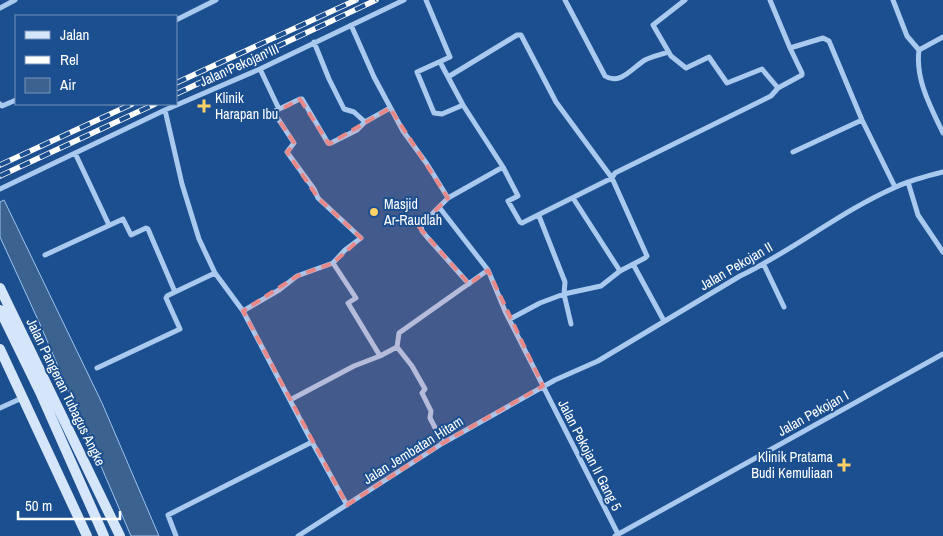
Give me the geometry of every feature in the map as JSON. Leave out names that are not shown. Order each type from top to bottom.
[{"type":"street","points":[[0,8],[15,0]]},
{"type":"street","points":[[178,19],[216,0]]},
{"type":"street","name":"Jalan Pekojan III","points":[[178,104],[260,69],[404,0]]},
{"type":"street","points":[[426,0],[450,57],[417,72],[434,113],[442,114],[462,105]]},
{"type":"street","points":[[565,0],[605,76],[610,79],[627,74],[646,60],[668,52]]},
{"type":"street","points":[[685,0],[653,25],[668,52],[686,68],[709,57],[728,83],[762,69],[778,88]]},
{"type":"street","points":[[440,62],[462,105],[503,166],[518,196],[508,201],[522,223],[612,178],[615,173],[771,96],[778,88],[802,74],[770,0]]},
{"type":"street","points":[[893,0],[906,36],[919,50],[919,76],[943,133]]},
{"type":"street","points":[[351,25],[390,108],[403,131],[427,164],[448,198]]},
{"type":"street","points":[[448,77],[517,35],[521,36],[556,102],[612,178],[647,256],[620,271],[601,286],[564,294],[540,303],[510,319]]},
{"type":"street","points":[[919,50],[943,37]]},
{"type":"street","points":[[790,48],[823,38],[829,41],[862,120],[895,187]]},
{"type":"street","points":[[314,42],[344,109],[354,112],[365,122]]},
{"type":"street","points":[[260,69],[279,109]]},
{"type":"street","points":[[243,311],[279,290],[297,276],[333,263],[360,238],[318,198],[314,189],[287,152],[295,144],[275,112],[300,99],[302,100],[328,143],[357,130],[365,122],[390,108]]},
{"type":"street","points":[[0,104],[6,106],[15,101]]},
{"type":"street","name":"Jalan Pekojan III","points":[[0,189],[177,105]]},
{"type":"street","points":[[165,110],[182,184],[199,239],[215,273],[243,311],[347,505]]},
{"type":"street","points":[[793,152],[862,120]]},
{"type":"street","points":[[75,154],[109,225]]},
{"type":"street","points":[[470,284],[422,231],[422,225],[448,198],[503,166]]},
{"type":"street","name":"Jalan Pekojan II","points":[[543,386],[598,361],[740,276],[764,265],[831,222],[895,187],[943,172]]},
{"type":"street","points":[[908,182],[918,215],[943,252]]},
{"type":"street","points":[[573,198],[620,271]]},
{"type":"street","name":"Jalan Pekojan II Gang 5","points":[[439,207],[488,270],[505,311],[616,535]]},
{"type":"street","points":[[538,216],[565,282],[564,294],[571,324]]},
{"type":"street","points":[[45,255],[123,219],[131,235],[146,228],[148,229],[175,292]]},
{"type":"street","points":[[333,263],[356,298],[348,302],[380,356]]},
{"type":"street","points":[[633,264],[664,321]]},
{"type":"street","points":[[764,265],[784,307]]},
{"type":"street","points":[[443,443],[430,418],[431,411],[422,393],[425,390],[412,366],[397,347],[399,333],[488,270]]},
{"type":"street","points":[[97,368],[180,329],[166,298],[167,296],[215,273]]},
{"type":"street","name":"Jalan Pangeran Tubagus Angke","points":[[0,288],[120,536]]},
{"type":"street","name":"Jalan Pangeran Tubagus Angke","points":[[0,310],[40,392],[104,536]]},
{"type":"street","points":[[290,400],[354,366],[397,347]]},
{"type":"street","points":[[0,349],[87,536]]},
{"type":"street","name":"Jalan Pekojan I","points":[[616,535],[943,354]]},
{"type":"street","name":"Jalan Jembatan Hitam","points":[[298,536],[443,443],[543,386]]},
{"type":"street","points":[[0,408],[22,398]]},
{"type":"street","points":[[176,536],[168,515],[312,442]]},
{"type":"highlighted area","points":[[300,99],[329,144],[390,108],[448,198],[419,227],[469,284],[488,270],[543,386],[443,443],[347,505],[243,311],[297,276],[333,263],[361,238],[318,198],[287,152],[295,144],[274,113]]},
{"type":"water","points":[[4,200],[102,403],[159,536],[131,536],[39,322],[0,237],[0,202]]},
{"type":"railway","points":[[178,82],[356,0]]},
{"type":"railway","points":[[178,93],[376,0]]},
{"type":"railway","points":[[0,165],[130,105]]},
{"type":"railway","points":[[0,176],[153,105]]},
{"type":"place","name":"Klinik Harapan Ibu","points":[[204,106]]},
{"type":"place","name":"Masjid Ar-Raudlah","points":[[374,212]]},
{"type":"place","name":"Klinik Pratama Budi Kemuliaan","points":[[844,465]]}]
